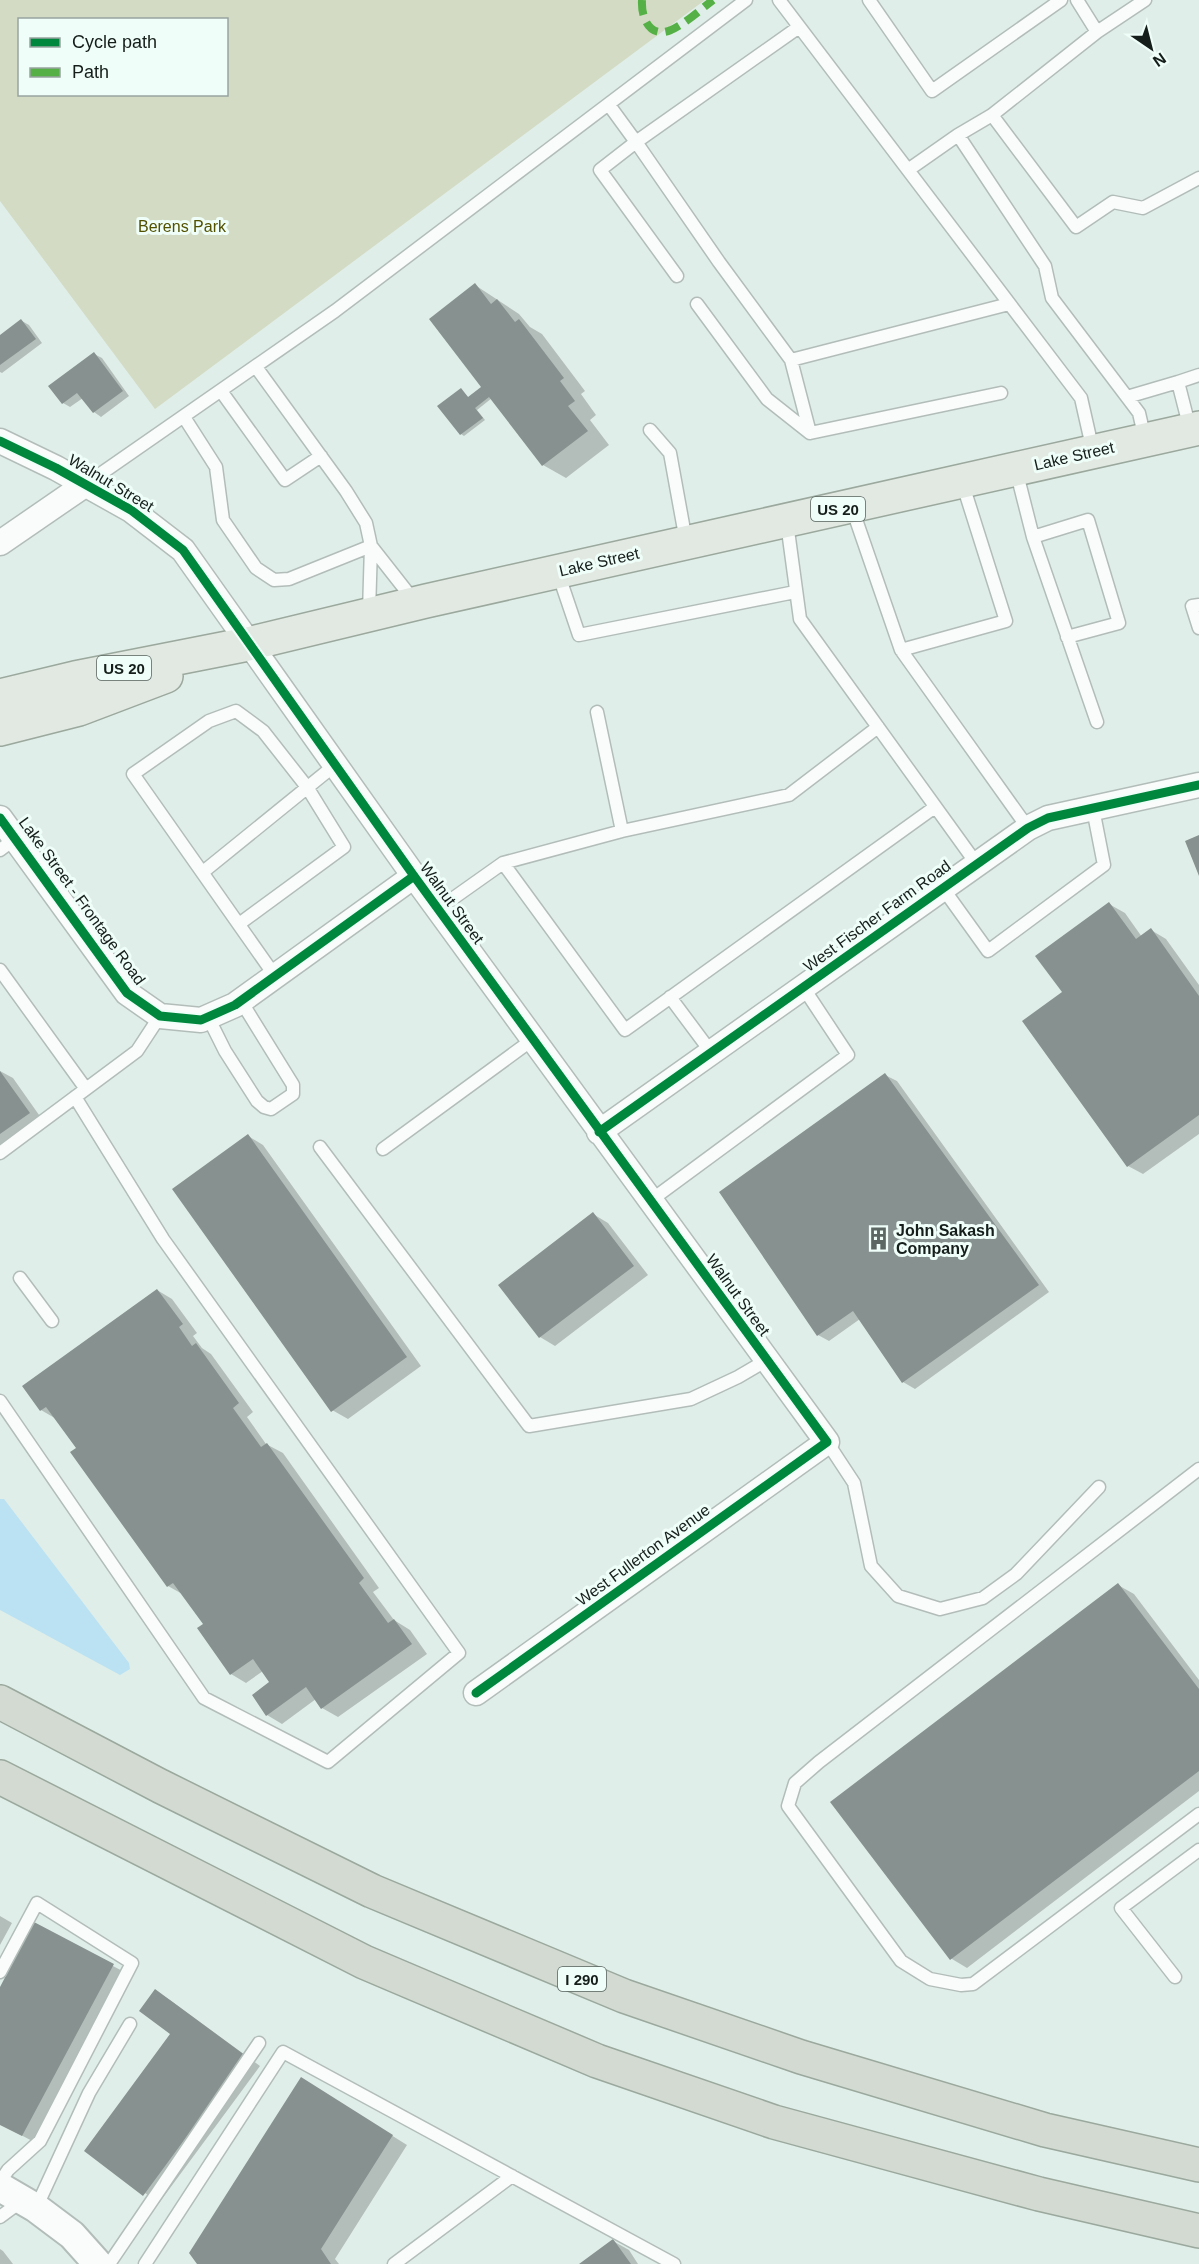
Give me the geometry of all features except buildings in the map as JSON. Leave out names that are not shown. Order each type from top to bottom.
[{"type":"highway","name":"I 290","points":[[0,1702],[159,1786],[372,1891],[624,1996],[801,2057],[1045,2130],[1199,2165]]},
{"type":"highway","points":[[0,1777],[364,1962],[597,2061],[774,2122],[1039,2194],[1199,2231]]},
{"type":"main road","name":"Lake Street","points":[[0,696],[75,678],[249,644],[416,603],[1195,429]]},
{"type":"main road","name":"US 20","points":[[0,729],[79,709],[249,644]]},
{"type":"street","name":"Walnut Street","points":[[0,441],[86,484],[131,510],[183,550],[532,1040],[827,1442]]},
{"type":"street","points":[[0,543],[86,484]]},
{"type":"street","name":"West Fischer Farm Road","points":[[599,1132],[1028,828],[1048,818],[1199,785]]},
{"type":"street","name":"Lake Street - Frontage Road","points":[[0,818],[8,844],[128,993],[160,1016]]},
{"type":"street","points":[[160,1016],[201,1020],[241,1000],[414,876]]},
{"type":"street","name":"West Fullerton Avenue","points":[[476,1693],[827,1442]]},
{"type":"street","points":[[20,2198],[72,2235],[98,2264]]},
{"type":"lane","points":[[86,484],[354,298],[746,0]]},
{"type":"lane","points":[[779,0],[1081,398],[1093,452]]},
{"type":"lane","points":[[869,0],[932,91],[1061,0]]},
{"type":"lane","points":[[1077,0],[1097,32]]},
{"type":"lane","points":[[908,170],[958,135],[992,115],[1097,32],[1145,0]]},
{"type":"lane","points":[[677,276],[600,170],[799,27]]},
{"type":"lane","points":[[609,105],[715,257],[791,360],[810,434]]},
{"type":"lane","points":[[992,115],[1076,227],[1113,202],[1143,208],[1199,178]]},
{"type":"lane","points":[[958,135],[1045,266],[1052,298],[1138,413],[1145,440]]},
{"type":"lane","points":[[698,304],[767,399],[810,434]]},
{"type":"lane","points":[[791,360],[1009,304]]},
{"type":"lane","points":[[256,367],[346,491],[366,524],[371,546],[369,614]]},
{"type":"lane","points":[[1127,398],[1199,375]]},
{"type":"lane","points":[[1178,382],[1195,429]]},
{"type":"lane","points":[[220,391],[285,480],[321,456]]},
{"type":"lane","points":[[810,434],[1001,393]]},
{"type":"lane","points":[[184,417],[216,467],[222,520],[256,568],[274,580],[289,579],[371,546]]},
{"type":"lane","points":[[650,430],[670,453],[687,543]]},
{"type":"lane","points":[[1016,469],[1033,537],[1097,722]]},
{"type":"lane","points":[[901,650],[1006,621],[962,481]]},
{"type":"lane","points":[[851,506],[901,650],[1028,828]]},
{"type":"lane","points":[[786,520],[795,592],[801,619],[976,863]]},
{"type":"lane","points":[[1033,537],[1088,520],[1119,623],[1068,637]]},
{"type":"lane","points":[[371,546],[416,603]]},
{"type":"lane","points":[[557,572],[579,635],[795,592]]},
{"type":"lane","points":[[1199,605],[1192,606],[1199,628]]},
{"type":"lane","points":[[240,924],[344,847],[307,788],[263,731],[236,711],[209,721],[133,774],[275,976]]},
{"type":"lane","points":[[597,712],[622,831]]},
{"type":"lane","points":[[438,909],[503,863],[622,831],[789,795],[878,727]]},
{"type":"lane","points":[[203,872],[335,765]]},
{"type":"lane","points":[[503,863],[625,1030],[935,807]]},
{"type":"lane","points":[[942,887],[988,951],[1104,865],[1093,809]]},
{"type":"lane","points":[[0,970],[86,1089]]},
{"type":"lane","points":[[650,1201],[848,1055],[803,987]]},
{"type":"lane","points":[[670,997],[711,1053]]},
{"type":"lane","points":[[208,1017],[225,1051],[257,1101],[264,1107],[272,1109],[293,1094],[293,1085],[241,1000]]},
{"type":"lane","points":[[0,1153],[137,1051],[160,1016]]},
{"type":"lane","points":[[383,1149],[532,1040]]},
{"type":"lane","points":[[0,1401],[204,1698],[328,1762],[459,1653],[163,1239],[75,1097]]},
{"type":"lane","points":[[320,1147],[529,1426],[690,1399],[738,1377],[766,1360]]},
{"type":"lane","points":[[20,1278],[52,1321]]},
{"type":"lane","points":[[827,1442],[854,1483],[871,1566],[898,1596],[940,1610],[983,1598],[1016,1574],[1099,1487]]},
{"type":"lane","points":[[1199,1469],[819,1762],[795,1784],[788,1806],[901,1961],[930,1979],[961,1985],[974,1984],[1199,1815]]},
{"type":"lane","points":[[1175,1977],[1121,1908],[1199,1850]]},
{"type":"lane","points":[[0,1971],[37,1904],[132,1963],[40,2141],[8,2170],[0,2181]]},
{"type":"lane","points":[[0,2217],[20,2198],[89,2093],[130,2024]]},
{"type":"lane","points":[[109,2264],[259,2043]]},
{"type":"lane","points":[[145,2264],[283,2052],[674,2264]]},
{"type":"lane","points":[[394,2264],[512,2176]]},
{"type":"green space","name":"Berens Park","points":[[0,0],[705,0],[155,409],[0,201]]},
{"type":"water","points":[[0,1499],[4,1499],[129,1663],[130,1669],[120,1675],[0,1610]]},
{"type":"marked path","points":[[642,0],[645,19],[648,25],[657,32],[671,30],[682,24],[713,0]]},
{"type":"cycle path","points":[[0,441],[56,468],[131,510],[183,550],[414,876],[827,1442],[476,1693]]},
{"type":"cycle path","points":[[599,1132],[1028,828],[1048,818],[1199,785]]},
{"type":"cycle path","points":[[0,818],[127,993],[160,1016],[201,1020],[235,1005],[414,876]]},
{"type":"place","name":"John Sakash Company","points":[[878,1239]]}]
